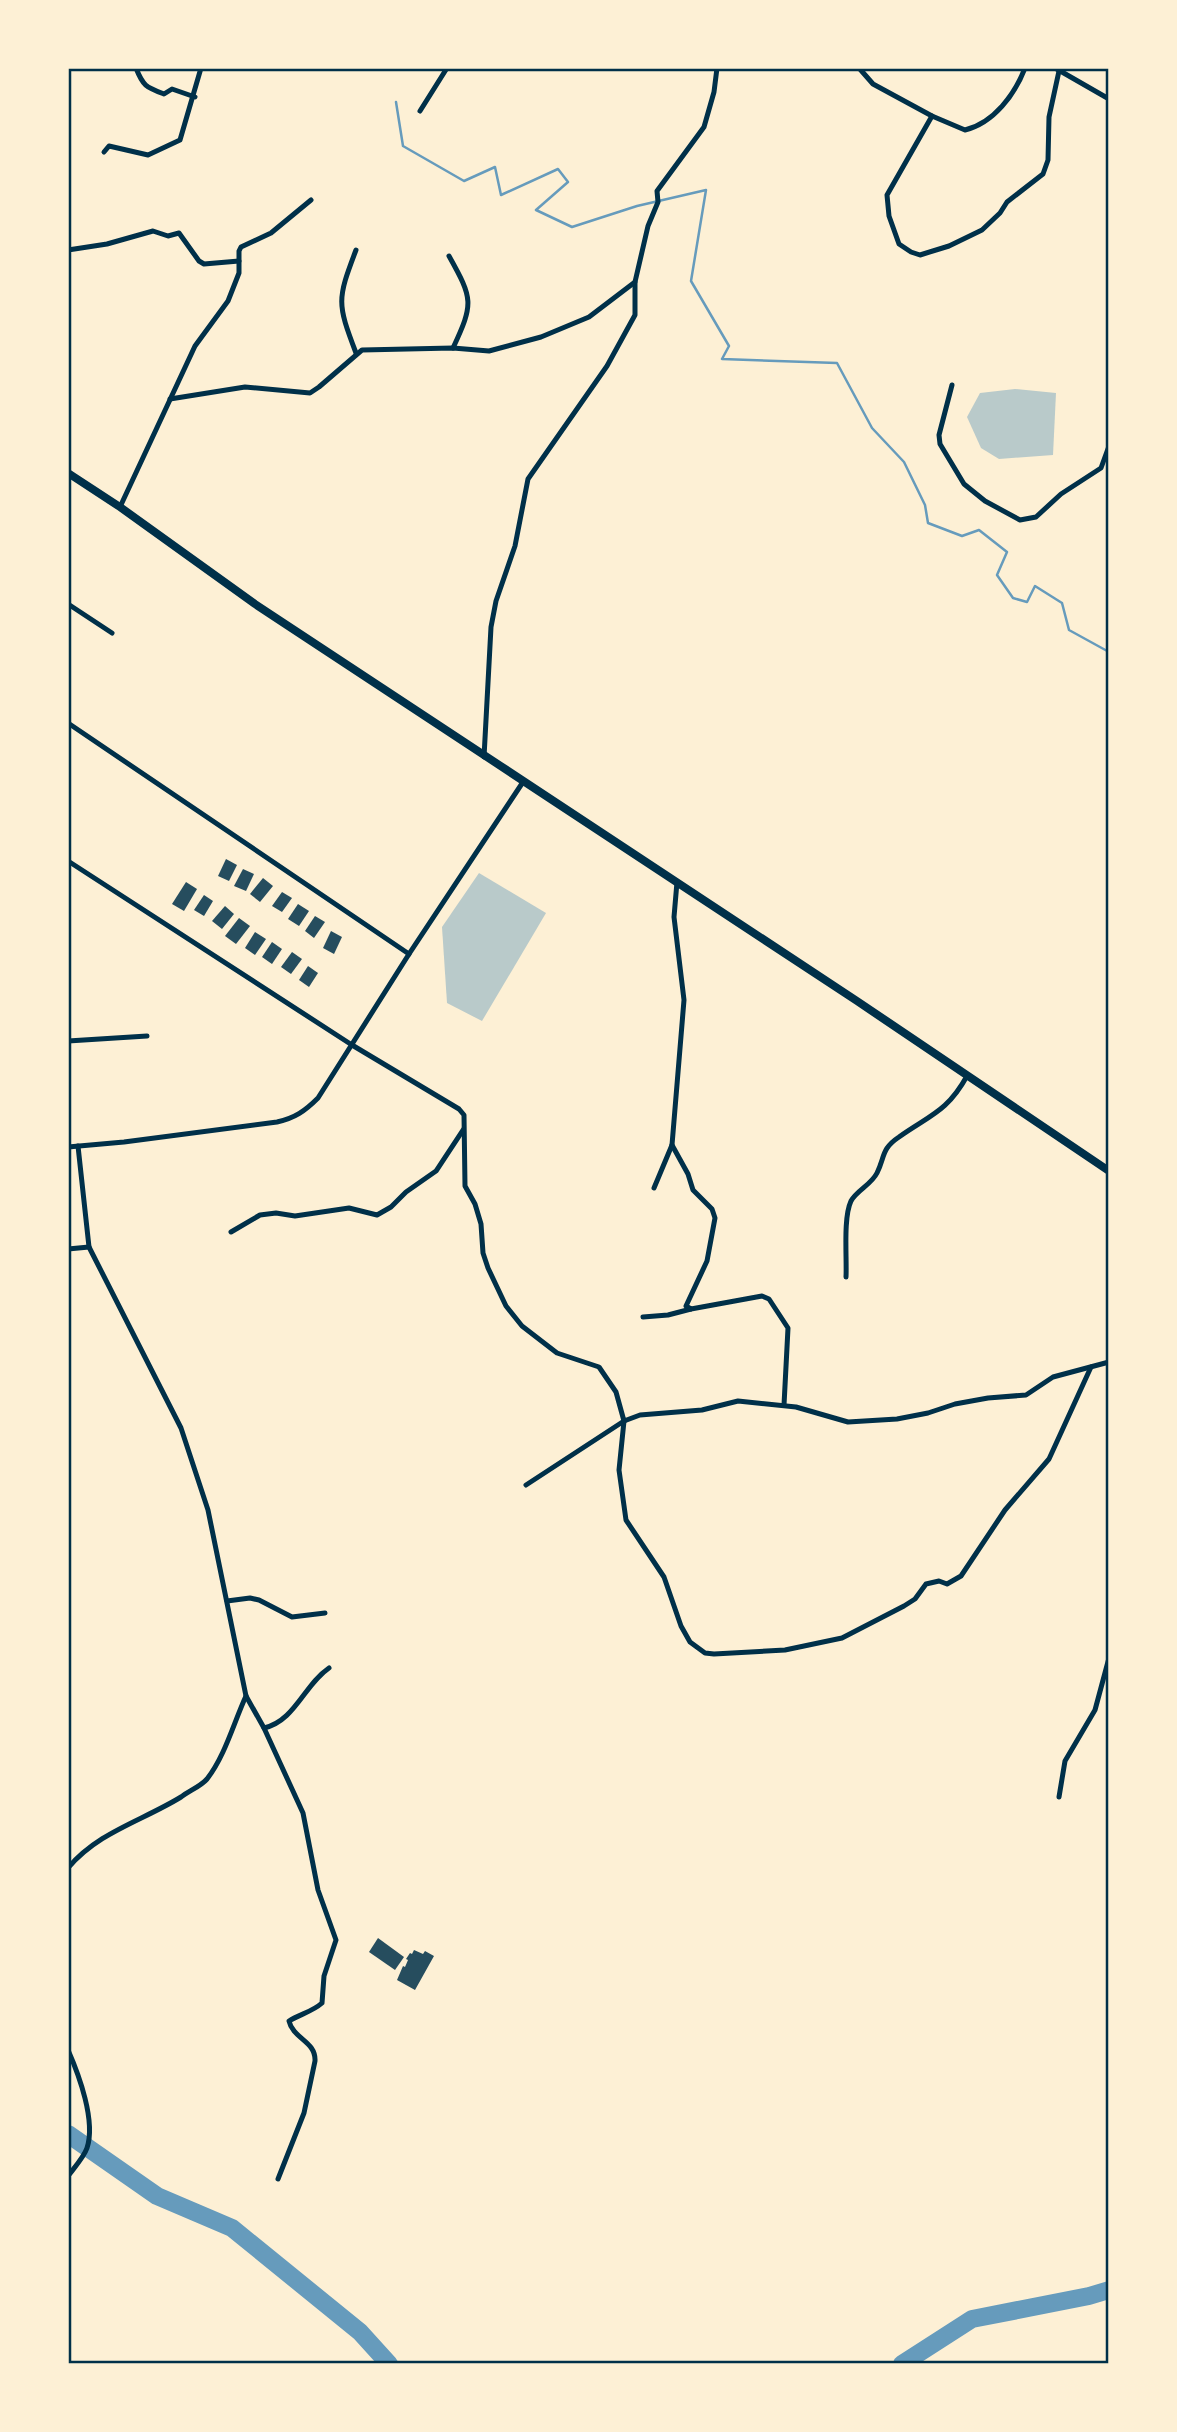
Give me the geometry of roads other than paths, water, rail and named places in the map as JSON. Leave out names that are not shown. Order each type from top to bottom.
[{"type":"main road","points":[[68,473],[239,593],[1109,1171]]},
{"type":"street","points":[[136,68],[143,84],[152,89],[164,94],[172,89],[195,97]]},
{"type":"street","points":[[104,152],[109,146],[116,146],[148,155],[180,140],[195,97],[201,68]]},
{"type":"street","points":[[420,111],[447,68]]},
{"type":"street","points":[[484,757],[491,627],[496,601],[515,546],[528,479],[607,366],[635,315],[635,282],[648,226],[658,202],[657,191],[704,127],[714,92],[716,68]]},
{"type":"street","points":[[859,68],[873,84],[960,129],[974,127],[993,114],[1010,97],[1025,68]]},
{"type":"street","points":[[932,116],[887,195],[889,216],[899,244],[920,255],[949,246],[982,230],[1000,213],[1007,202],[1043,174],[1048,160],[1049,117],[1057,70],[1109,99]]},
{"type":"street","points":[[120,507],[195,346],[228,301],[239,274],[241,247],[271,233],[311,200]]},
{"type":"street","points":[[68,250],[107,244],[153,231],[168,236],[179,233],[204,264],[239,261]]},
{"type":"street","points":[[356,250],[343,284],[341,302],[342,316],[356,353]]},
{"type":"street","points":[[449,256],[465,284],[470,301],[464,324],[453,348]]},
{"type":"street","points":[[170,398],[245,387],[310,393],[356,353],[370,348],[489,351],[541,337],[589,317],[635,282]]},
{"type":"street","points":[[951,385],[939,435],[940,444],[964,484],[992,505],[1020,520],[1031,519],[1061,494],[1101,468],[1109,446]]},
{"type":"street","points":[[1101,468],[1109,473]]},
{"type":"street","points":[[68,604],[112,633]]},
{"type":"street","points":[[68,723],[409,954]]},
{"type":"street","points":[[68,1147],[294,1118],[318,1098],[523,782]]},
{"type":"street","points":[[68,861],[352,1045],[459,1109],[464,1115],[465,1186],[475,1204],[481,1224],[483,1253],[488,1268],[506,1306],[522,1326],[557,1353],[600,1367],[615,1392],[624,1421],[619,1470],[626,1520],[664,1577],[681,1626],[690,1642],[705,1653],[785,1650],[842,1638],[915,1599],[926,1584],[939,1581],[947,1584],[961,1576],[996,1521],[1049,1459],[1091,1367]]},
{"type":"street","points":[[654,1188],[672,1145],[684,1000],[674,917],[677,882]]},
{"type":"street","points":[[68,1041],[147,1036]]},
{"type":"street","points":[[846,1277],[848,1212],[853,1198],[875,1177],[887,1148],[900,1136],[947,1105],[967,1076]]},
{"type":"street","points":[[231,1232],[260,1215],[276,1213],[295,1216],[349,1208],[377,1215],[436,1171],[465,1127]]},
{"type":"street","points":[[672,1145],[688,1174],[693,1190],[712,1209],[715,1218],[707,1261],[686,1303],[691,1309]]},
{"type":"street","points":[[78,1146],[89,1247],[181,1427],[208,1510],[246,1696],[264,1728],[303,1813],[314,1873],[336,1940],[324,1976],[322,2003],[316,2009],[289,2021],[289,2026],[295,2033],[312,2047],[315,2061],[304,2113],[278,2179]]},
{"type":"street","points":[[68,1249],[89,1247]]},
{"type":"street","points":[[643,1317],[668,1315],[762,1296],[769,1299],[789,1328],[784,1405]]},
{"type":"street","points":[[526,1485],[624,1421],[640,1415],[702,1410],[738,1401],[784,1405],[848,1422],[897,1419],[988,1398],[1026,1395],[1053,1377],[1109,1362]]},
{"type":"street","points":[[227,1601],[250,1598],[259,1600],[292,1617],[325,1613]]},
{"type":"street","points":[[1059,1797],[1065,1761],[1091,1720],[1109,1658]]},
{"type":"street","points":[[264,1728],[284,1719],[317,1678],[329,1668]]},
{"type":"street","points":[[68,1868],[80,1854],[104,1836],[159,1810],[204,1782],[218,1760],[246,1696]]},
{"type":"street","points":[[68,2050],[86,2099],[89,2129],[87,2149],[68,2176]]},
{"type":"waterway","points":[[396,102],[403,146],[464,181],[495,167],[501,195],[558,169],[568,182],[536,210],[572,227],[637,206],[706,190],[691,281],[729,346],[722,359],[837,363],[872,428],[904,462],[925,505],[928,523],[962,536],[979,530],[1007,552],[997,575],[1013,598],[1027,602],[1035,586],[1062,603],[1069,630],[1109,652]]},
{"type":"waterway","points":[[68,2134],[157,2196],[232,2228],[360,2332],[389,2364]]},
{"type":"waterway","points":[[902,2364],[972,2319],[1109,2290]]}]
